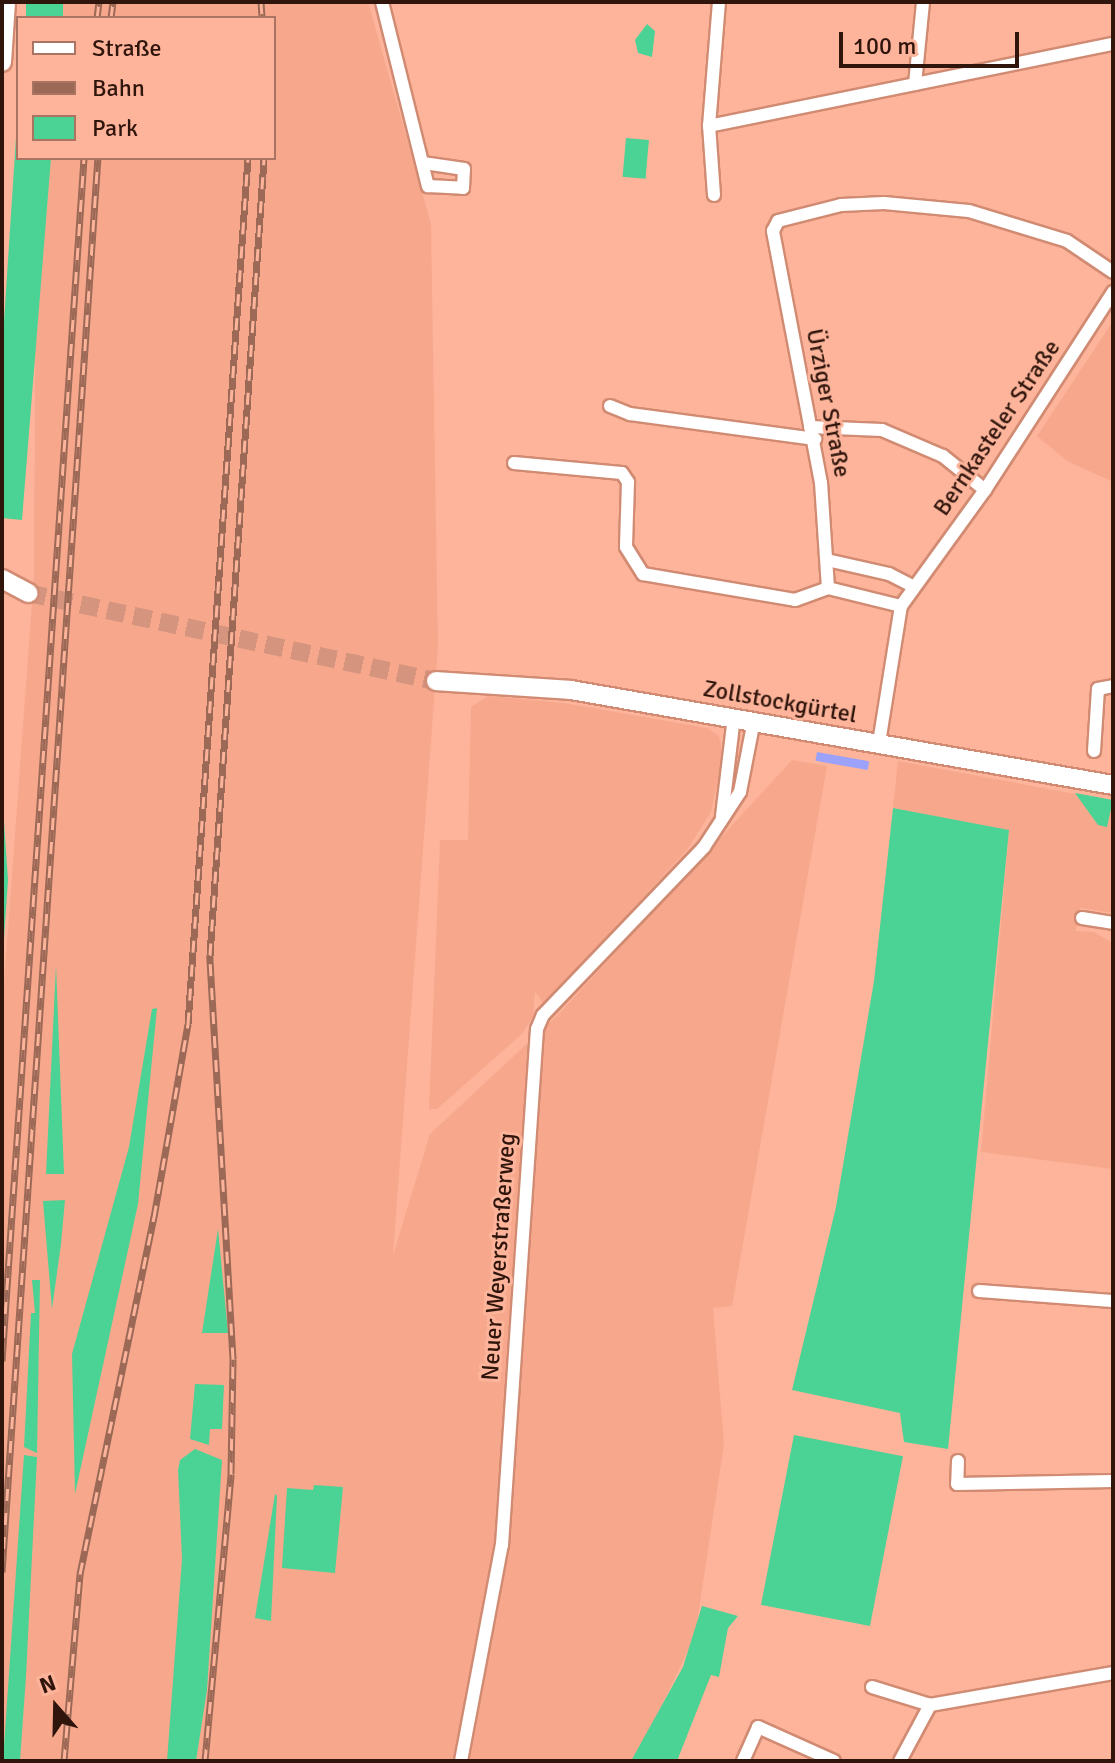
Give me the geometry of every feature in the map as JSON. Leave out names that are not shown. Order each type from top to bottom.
[{"type":"main road","points":[[2,62],[6,2]]},
{"type":"main road","points":[[2,579],[28,593],[2,589]]},
{"type":"main road","name":"Zollstockgürtel","points":[[436,681],[540,686],[754,720],[1113,785]]},
{"type":"street","points":[[382,2],[424,163]]},
{"type":"street","points":[[714,195],[709,126],[719,2]]},
{"type":"street","points":[[915,84],[923,2]]},
{"type":"street","points":[[709,126],[1113,44]]},
{"type":"street","name":"Ürziger Straße","points":[[828,588],[812,433],[774,227],[778,221],[841,205],[884,203],[969,211],[1067,241],[1113,272]]},
{"type":"street","name":"Bernkasteler Straße","points":[[879,743],[901,606],[985,490],[1113,292]]},
{"type":"street","points":[[610,406],[630,414],[812,433],[882,430],[934,450],[985,490]]},
{"type":"street","points":[[514,463],[622,473],[628,482],[626,547],[643,574],[795,600],[828,588],[901,606]]},
{"type":"street","points":[[827,560],[889,574],[913,586]]},
{"type":"street","points":[[1094,751],[1098,689],[1113,686]]},
{"type":"street","name":"Neuer Weyerstraßerweg","points":[[720,823],[734,717]]},
{"type":"street","name":"Neuer Weyerstraßerweg","points":[[461,1761],[502,1545],[537,1029],[543,1015],[704,847],[740,792],[754,720]]},
{"type":"street","points":[[1082,918],[1113,923]]},
{"type":"street","points":[[979,1291],[1113,1301]]},
{"type":"street","points":[[958,1461],[957,1484],[1113,1481]]},
{"type":"street","points":[[872,1687],[930,1705],[1113,1673]]},
{"type":"street","points":[[900,1761],[930,1705]]},
{"type":"street","points":[[743,1761],[758,1727],[834,1761]]},
{"type":"shaded area","points":[[63,2],[368,2],[431,224],[438,647],[393,1255],[430,1134],[559,1014],[792,760],[827,766],[732,1306],[713,1308],[724,1444],[695,1636],[635,1761],[2,1761],[2,1011],[34,576],[35,352],[51,160],[276,160],[276,16],[61,16]]},
{"type":"shaded area","points":[[1113,321],[1113,482],[1067,461],[1037,436]]},
{"type":"shaded area","points":[[488,696],[564,703],[707,728],[719,736],[723,757],[711,812],[687,850],[544,1004],[535,992],[533,1016],[522,1034],[437,1109],[429,1109],[440,840],[468,840],[471,707]]},
{"type":"shaded area","points":[[898,761],[1113,801],[1113,913],[1081,908],[1076,931],[1094,932],[1113,943],[1113,1169],[981,1152],[1009,831],[893,808]]},
{"type":"green space","points":[[26,2],[63,2],[63,16],[26,16]]},
{"type":"green space","points":[[647,24],[655,31],[652,57],[638,53],[635,40]]},
{"type":"green space","points":[[16,138],[16,160],[51,160],[22,520],[2,518],[2,352]]},
{"type":"green space","points":[[626,138],[649,140],[646,179],[623,177]]},
{"type":"green space","points":[[2,792],[8,880],[2,968]]},
{"type":"green space","points":[[1075,793],[1113,800],[1107,827],[1098,825]]},
{"type":"green space","points":[[893,808],[1009,830],[948,1449],[904,1442],[900,1413],[792,1390],[836,1207],[874,981]]},
{"type":"green space","points":[[56,966],[64,1174],[46,1174]]},
{"type":"green space","points":[[157,1008],[138,1204],[75,1494],[72,1354],[129,1147],[152,1009]]},
{"type":"green space","points":[[65,1200],[61,1244],[52,1309],[43,1201]]},
{"type":"green space","points":[[218,1229],[228,1333],[202,1333]]},
{"type":"green space","points":[[32,1280],[40,1280],[37,1453],[24,1447],[31,1313],[35,1313]]},
{"type":"green space","points":[[195,1384],[224,1385],[222,1429],[210,1429],[209,1445],[190,1439]]},
{"type":"green space","points":[[794,1435],[903,1456],[870,1626],[761,1605]]},
{"type":"green space","points":[[195,1449],[222,1460],[207,1690],[196,1761],[167,1761],[182,1559],[178,1470],[180,1460]]},
{"type":"green space","points":[[24,1455],[37,1457],[26,1676],[20,1761],[3,1761]]},
{"type":"green space","points":[[314,1485],[343,1487],[335,1573],[282,1568],[287,1488],[313,1490]]},
{"type":"green space","points":[[275,1494],[277,1496],[271,1621],[255,1618]]},
{"type":"green space","points":[[702,1606],[738,1616],[728,1628],[719,1677],[711,1675],[677,1761],[631,1761],[683,1667]]},
{"type":"water","points":[[817,752],[869,761],[868,770],[815,761]]},
{"type":"tunnel","points":[[28,593],[436,681]]},
{"type":"railway","points":[[97,16],[99,2]]},
{"type":"railway","points":[[111,16],[113,2]]},
{"type":"railway","points":[[261,2],[262,16]]},
{"type":"railway","points":[[2,1361],[84,160]]},
{"type":"railway","points":[[2,1572],[98,160]]},
{"type":"railway","points":[[64,1761],[80,1574],[154,1217],[188,1024],[248,160]]},
{"type":"railway","points":[[205,1761],[231,1474],[233,1359],[210,955],[264,160]]}]
